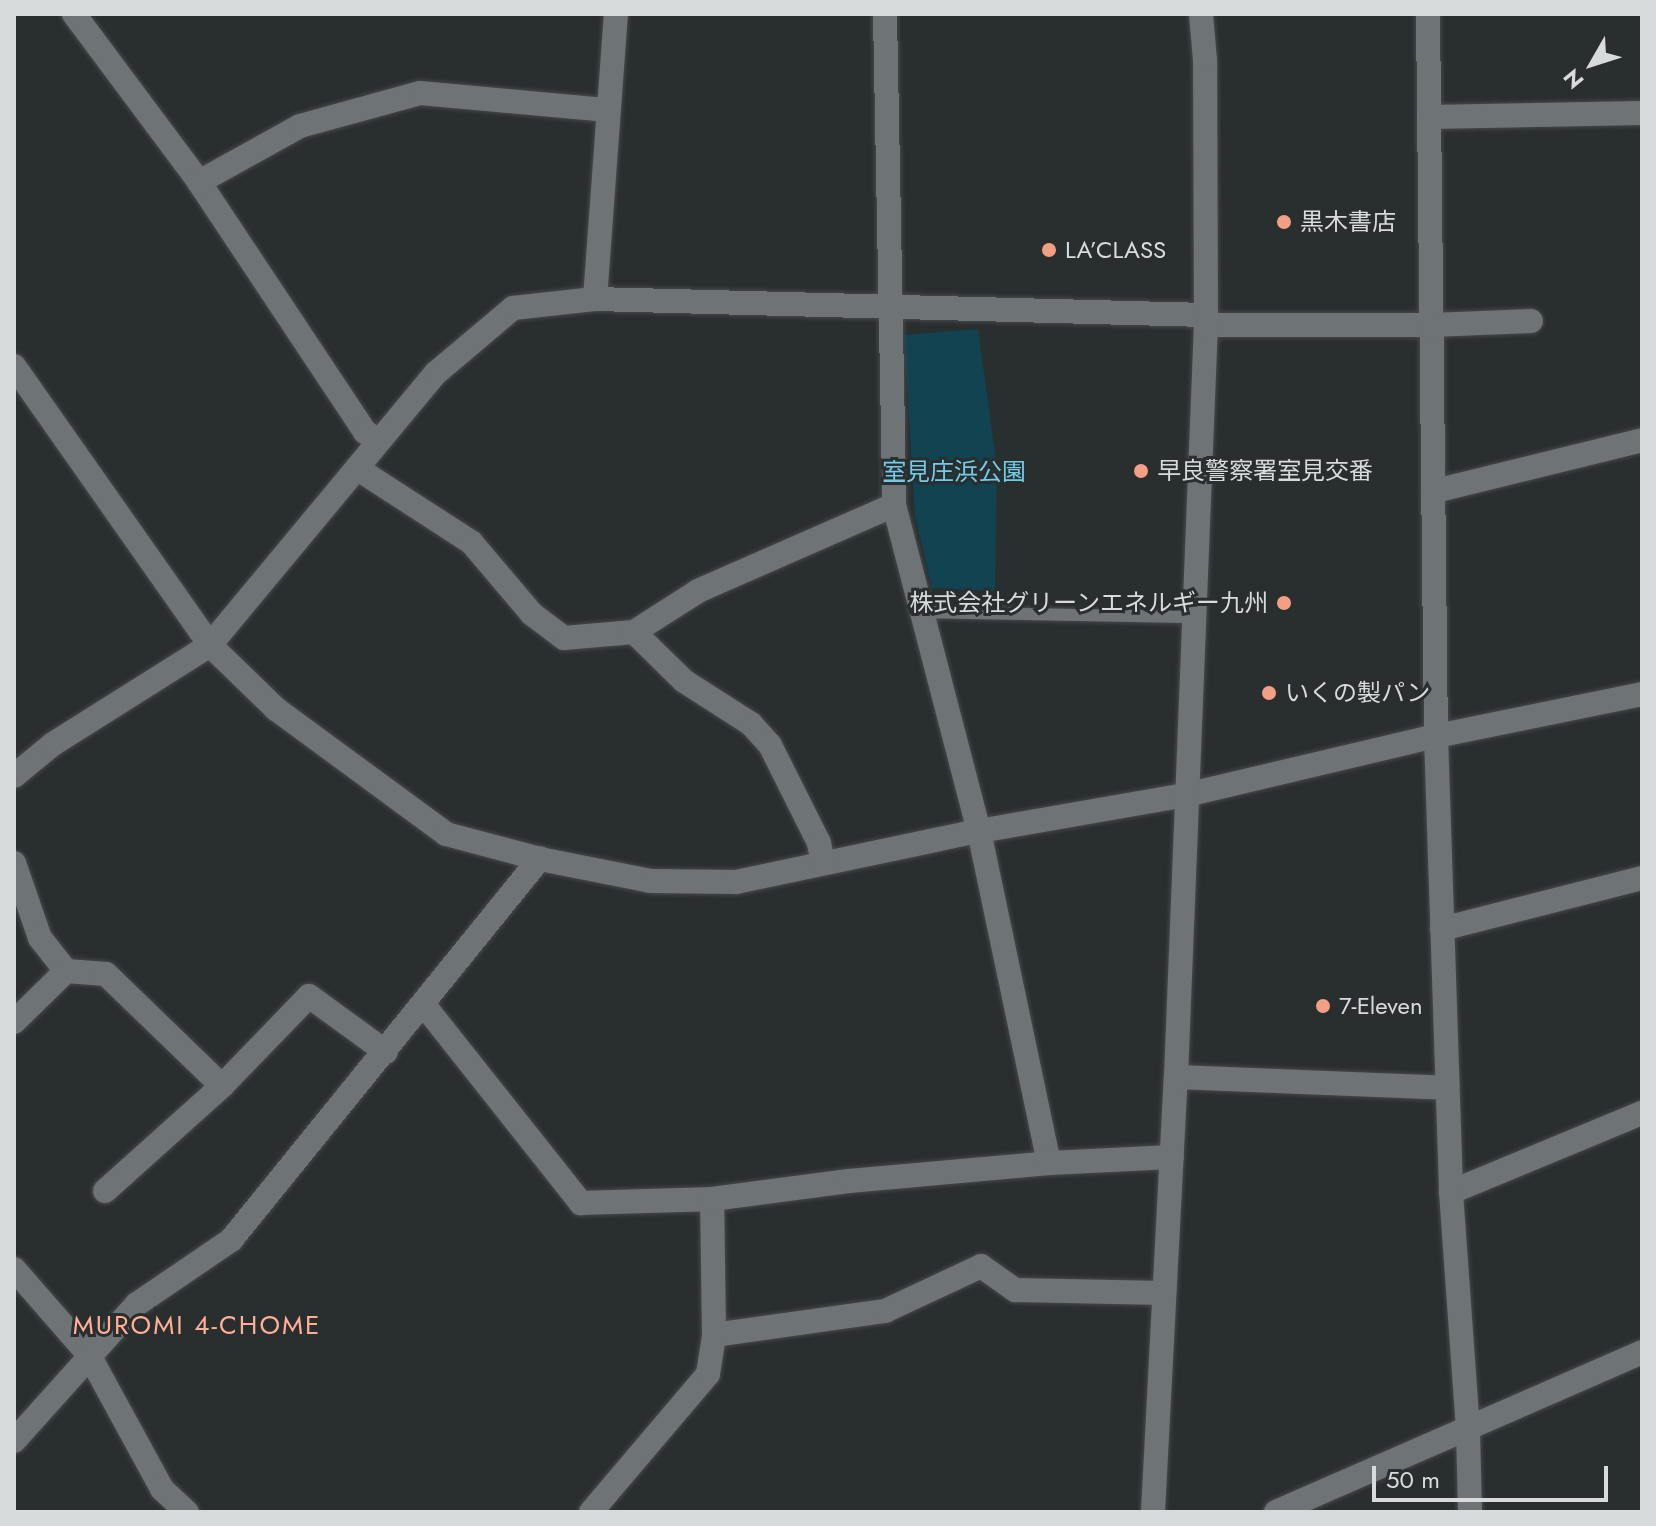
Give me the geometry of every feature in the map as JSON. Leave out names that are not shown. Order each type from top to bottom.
[{"type":"street","points":[[74,14],[199,182],[365,432],[378,440]]},
{"type":"street","points":[[595,299],[616,14]]},
{"type":"street","points":[[885,14],[894,505],[979,831],[1049,1163]]},
{"type":"street","points":[[1153,1512],[1176,1077],[1206,320],[1205,60],[1201,14]]},
{"type":"street","points":[[1428,14],[1436,736],[1446,1088],[1468,1430],[1470,1512]]},
{"type":"street","points":[[199,182],[300,126],[420,93],[608,110]]},
{"type":"street","points":[[1429,117],[1642,113]]},
{"type":"street","points":[[14,776],[53,744],[210,645],[436,373],[513,308],[595,299],[1206,320],[1432,325],[1531,321]]},
{"type":"street","points":[[14,366],[210,645],[276,709],[446,834],[540,859],[651,881],[736,882],[979,831],[1186,795],[1436,736],[1642,694]]},
{"type":"street","points":[[1435,491],[1642,440]]},
{"type":"street","points":[[358,469],[471,542],[532,614],[564,638],[634,632],[698,591],[894,505]]},
{"type":"street","points":[[634,632],[684,681],[751,724],[770,745],[819,843],[823,863]]},
{"type":"street","points":[[14,1441],[137,1304],[231,1240],[540,859]]},
{"type":"street","points":[[14,863],[40,938],[66,971],[106,974],[222,1086]]},
{"type":"street","points":[[1442,929],[1642,878]]},
{"type":"street","points":[[14,1022],[66,971]]},
{"type":"street","points":[[105,1191],[222,1086],[309,996],[386,1052]]},
{"type":"street","points":[[424,1005],[581,1203],[712,1199],[849,1181],[1049,1163],[1172,1157]]},
{"type":"street","points":[[1176,1077],[1446,1088]]},
{"type":"street","points":[[1451,1192],[1642,1113]]},
{"type":"street","points":[[591,1512],[708,1374],[714,1335],[712,1199]]},
{"type":"street","points":[[714,1335],[885,1311],[981,1266],[1015,1290],[1164,1293]]},
{"type":"street","points":[[14,1269],[89,1355],[162,1489],[187,1512]]},
{"type":"street","points":[[1276,1512],[1642,1352]]},
{"type":"lane","points":[[922,612],[1194,617]]},
{"type":"green space","name":"室見庄浜公園","points":[[978,329],[997,467],[995,591],[932,588],[915,516],[904,335]]},
{"type":"place","name":"黒木書店","points":[[1284,222]]},
{"type":"place","name":"LA’CLASS","points":[[1049,250]]},
{"type":"place","name":"早良警察署室見交番","points":[[1141,471]]},
{"type":"place","name":"株式会社グリーンエネルギー九州","points":[[1284,603]]},
{"type":"place","name":"いくの製パン","points":[[1269,693]]},
{"type":"place","name":"7-Eleven","points":[[1323,1006]]},
{"type":"district","name":"MUROMI 4-CHOME","points":[[197,1326]]}]
